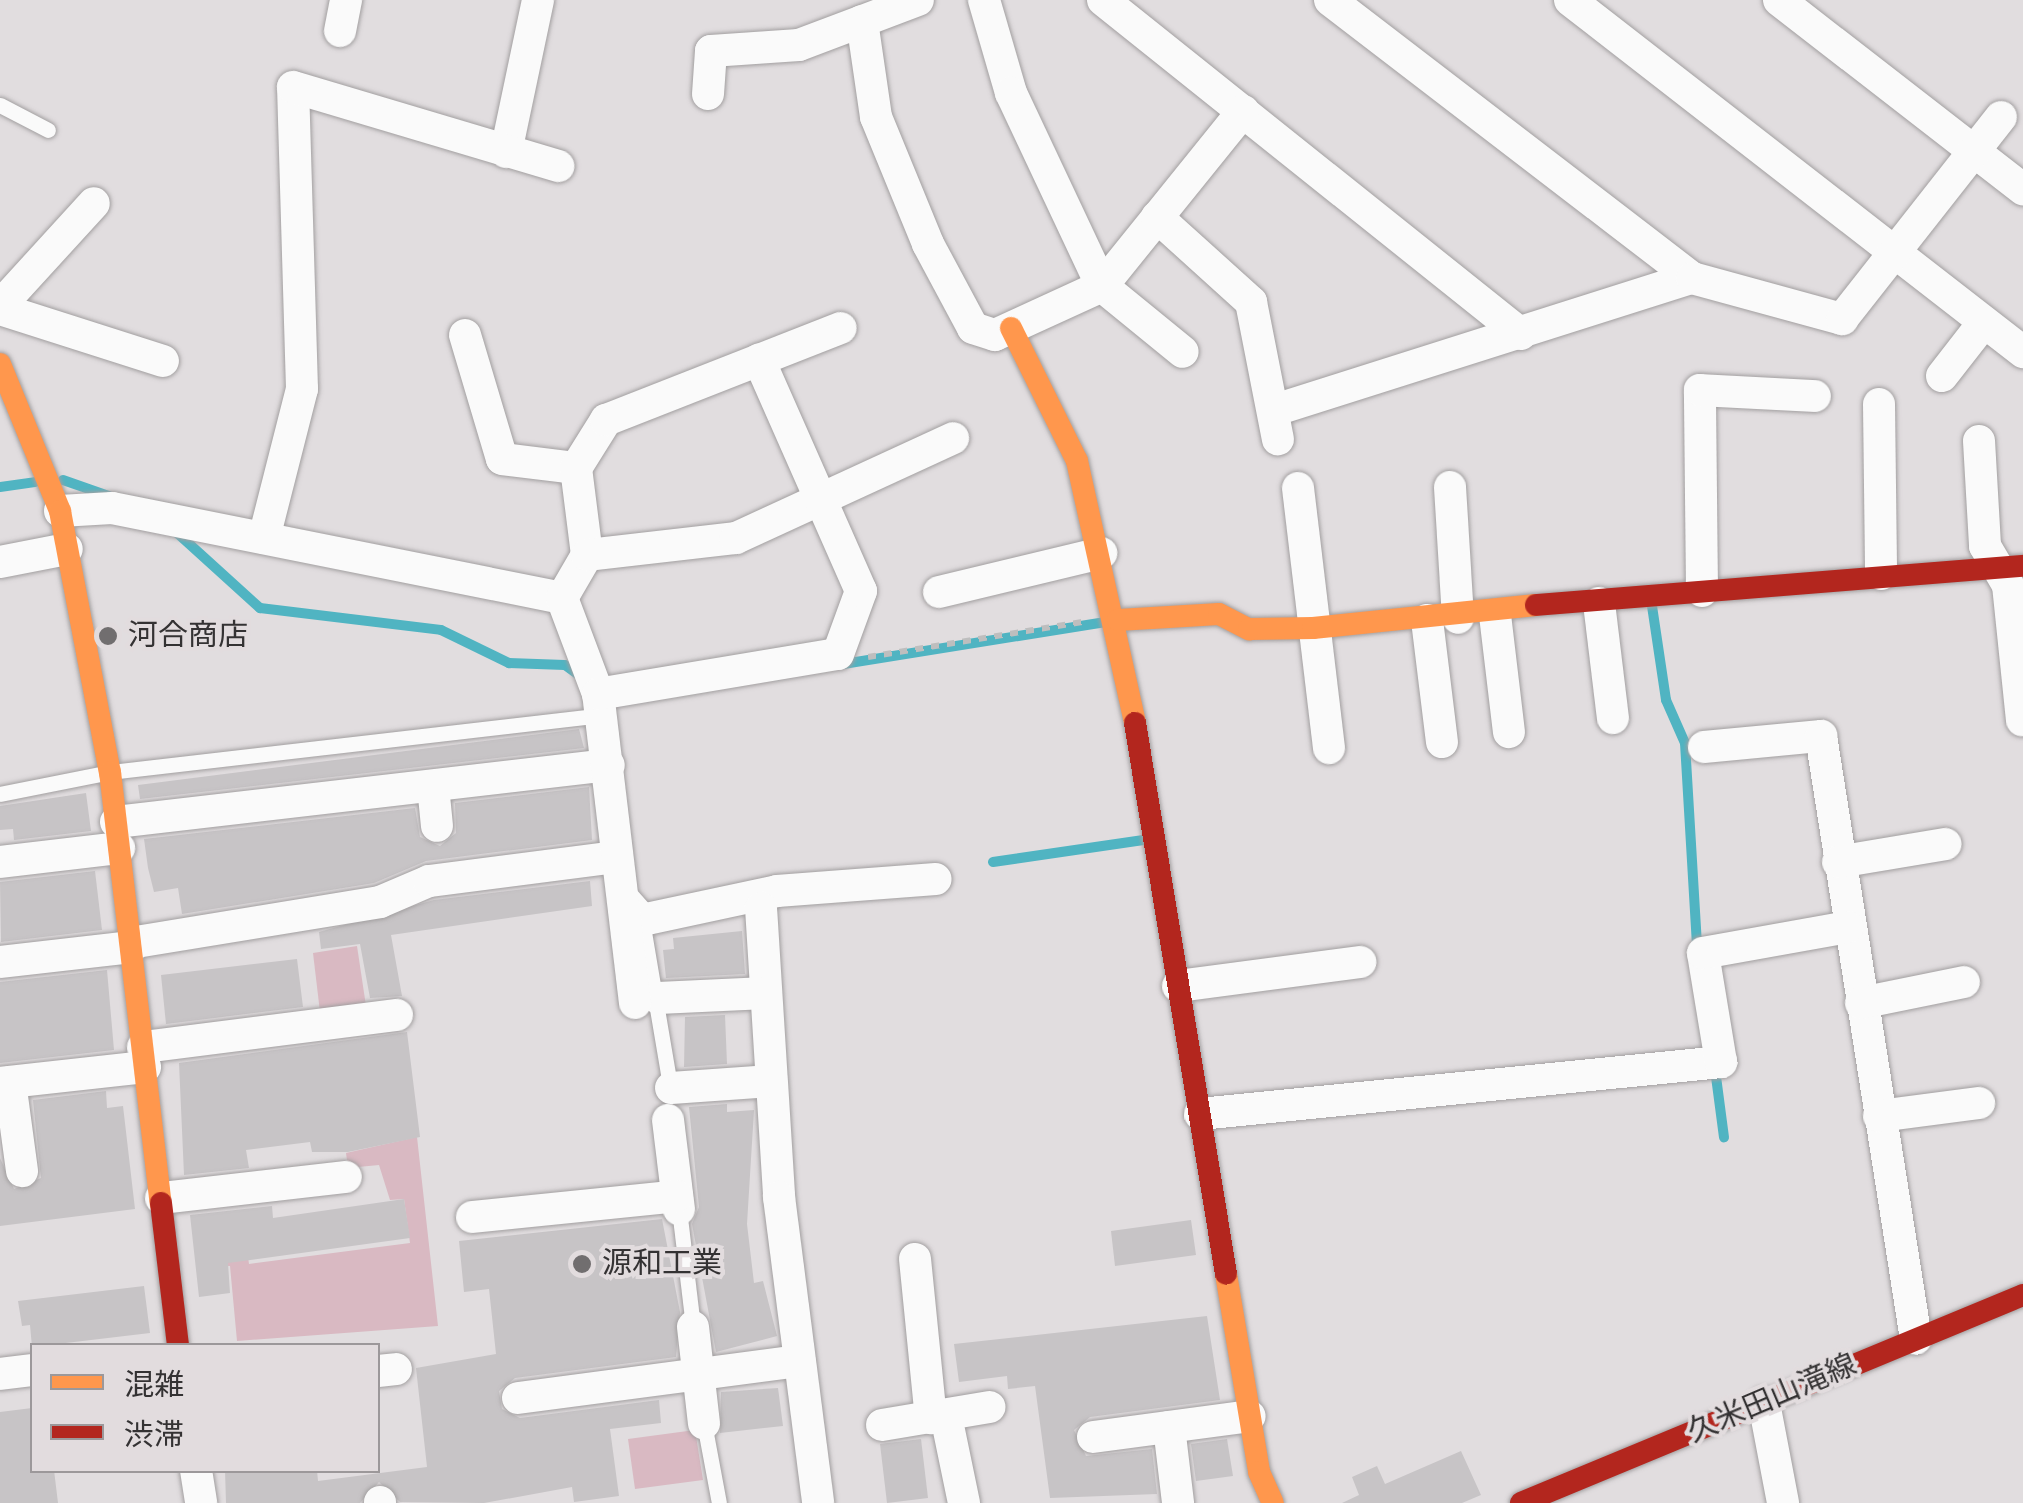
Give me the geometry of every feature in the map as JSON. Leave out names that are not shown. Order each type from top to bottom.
[{"type":"street","points":[[506,152],[538,0]]},
{"type":"street","points":[[708,94],[710,51],[799,46],[918,0]]},
{"type":"street","points":[[984,0],[1011,93],[1102,286],[1183,352]]},
{"type":"street","points":[[1103,0],[1522,334]]},
{"type":"street","points":[[1330,0],[1692,278],[1842,319],[2002,118]]},
{"type":"street","points":[[1570,0],[2023,352]]},
{"type":"street","points":[[1779,0],[2023,190]]},
{"type":"street","points":[[862,22],[876,117],[928,244],[973,328],[995,335],[1102,286],[1243,110]]},
{"type":"street","points":[[264,538],[302,389],[293,86],[558,166]]},
{"type":"street","points":[[94,203],[0,308],[163,361]]},
{"type":"street","points":[[1157,217],[1251,302],[1278,424],[1522,334],[1692,278]]},
{"type":"street","points":[[1942,376],[1984,322]]},
{"type":"street","points":[[766,994],[647,1001],[634,911],[616,856],[600,704],[562,598],[587,555],[576,468],[606,420],[841,328]]},
{"type":"street","points":[[1011,328],[1077,461],[1118,620],[1250,1416],[1273,1503]]},
{"type":"street","points":[[465,335],[502,459],[576,468]]},
{"type":"street","points":[[600,704],[838,654],[860,591],[825,500],[759,360]]},
{"type":"street","points":[[0,364],[60,511],[110,772],[178,1343]]},
{"type":"street","points":[[1702,591],[1700,390],[1814,396]]},
{"type":"street","points":[[1880,404],[1880,574]]},
{"type":"street","points":[[587,555],[736,538],[953,438]]},
{"type":"street","points":[[1978,440],[1984,546],[2010,566]]},
{"type":"street","points":[[1442,742],[1450,487]]},
{"type":"street","points":[[1298,488],[1330,748]]},
{"type":"street","points":[[60,511],[112,508],[562,598]]},
{"type":"street","points":[[0,562],[68,550]]},
{"type":"street","points":[[939,592],[1101,553]]},
{"type":"street","points":[[1118,620],[1219,614],[1249,629],[1313,628],[1495,615],[1880,574],[2010,566]]},
{"type":"street","points":[[2010,566],[2008,585],[2022,720]]},
{"type":"street","points":[[1599,604],[1613,718]]},
{"type":"street","points":[[1495,615],[1509,732]]},
{"type":"street","points":[[1704,747],[1776,725],[1821,736],[1848,927],[1916,1339]]},
{"type":"street","points":[[0,862],[118,835],[279,788],[432,786],[609,765]]},
{"type":"street","points":[[432,786],[436,826]]},
{"type":"street","points":[[1838,862],[1945,844]]},
{"type":"street","points":[[0,962],[131,945],[380,902],[429,881],[616,856]]},
{"type":"street","points":[[634,911],[776,891],[936,878]]},
{"type":"street","points":[[761,908],[771,1081],[765,1199],[800,1361],[818,1503]]},
{"type":"street","points":[[1200,1114],[1714,1063],[1703,953],[1848,927]]},
{"type":"street","points":[[1178,986],[1360,962]]},
{"type":"street","points":[[1861,1004],[1964,982]]},
{"type":"street","points":[[22,1172],[5,1082],[397,1015]]},
{"type":"street","points":[[472,1217],[678,1203],[669,1104],[771,1081]]},
{"type":"street","points":[[1879,1116],[1979,1103]]},
{"type":"street","points":[[161,1198],[346,1178]]},
{"type":"street","points":[[914,1259],[939,1417],[964,1503]]},
{"type":"street","name":"久米田山滝線","points":[[1521,1503],[2023,1294]]},
{"type":"street","points":[[693,1327],[704,1423]]},
{"type":"street","points":[[518,1398],[800,1361]]},
{"type":"street","points":[[1764,1402],[1783,1503]]},
{"type":"street","points":[[882,1425],[990,1407]]},
{"type":"street","points":[[1093,1437],[1250,1416]]},
{"type":"street","points":[[1169,1427],[1178,1503]]},
{"type":"street","points":[[196,1473],[201,1503]]},
{"type":"lane","points":[[0,105],[48,130]]},
{"type":"lane","points":[[0,794],[110,772],[600,704]]},
{"type":"lane","points":[[647,1001],[669,1104]]},
{"type":"lane","points":[[678,1203],[693,1327]]},
{"type":"lane","points":[[704,1423],[719,1503]]},
{"type":"path","points":[[838,654],[937,651],[1118,620]]},
{"type":"shaded area","points":[[357,946],[366,1006],[320,1012],[313,953]]},
{"type":"shaded area","points":[[417,1137],[438,1326],[237,1341],[230,1266],[221,1266],[244,1230],[249,1264],[410,1243],[404,1199],[390,1200],[379,1165],[348,1168],[346,1153]]},
{"type":"shaded area","points":[[695,1430],[703,1480],[635,1489],[628,1439]]},
{"type":"building","points":[[579,729],[584,748],[140,799],[138,785]]},
{"type":"building","points":[[589,787],[592,840],[426,861],[374,883],[182,914],[178,888],[154,892],[148,868],[144,839],[415,808],[420,837],[440,846],[456,833],[455,803]]},
{"type":"building","points":[[86,793],[91,831],[14,840],[13,829],[0,830],[0,806]]},
{"type":"building","points":[[95,871],[102,930],[1,942],[0,882]]},
{"type":"building","points":[[590,881],[592,906],[391,935],[402,996],[370,998],[360,944],[321,949],[319,932],[434,900]]},
{"type":"building","points":[[742,931],[745,974],[666,978],[663,950],[674,949],[673,938]]},
{"type":"building","points":[[297,959],[303,1007],[166,1024],[161,975]]},
{"type":"building","points":[[107,970],[114,1050],[0,1063],[0,982]]},
{"type":"building","points":[[725,1015],[727,1064],[684,1067],[685,1017]]},
{"type":"building","points":[[407,1032],[420,1137],[348,1152],[312,1152],[310,1142],[246,1150],[249,1168],[184,1175],[179,1063]]},
{"type":"building","points":[[106,1091],[107,1108],[123,1106],[135,1209],[0,1226],[0,1158],[14,1189],[41,1178],[33,1100]]},
{"type":"building","points":[[727,1104],[727,1112],[754,1110],[747,1224],[754,1283],[763,1281],[777,1336],[716,1352],[692,1224],[699,1207],[689,1107]]},
{"type":"building","points":[[404,1199],[410,1238],[228,1263],[230,1293],[199,1297],[190,1215],[272,1206],[273,1218]]},
{"type":"building","points":[[662,1219],[680,1312],[676,1357],[515,1378],[499,1391],[502,1409],[520,1418],[659,1400],[661,1423],[610,1429],[619,1496],[574,1502],[572,1487],[484,1503],[400,1502],[379,1482],[360,1503],[226,1503],[225,1473],[317,1473],[318,1481],[427,1467],[416,1368],[496,1354],[489,1289],[464,1292],[459,1241]]},
{"type":"building","points":[[1191,1220],[1196,1255],[1115,1266],[1111,1231]]},
{"type":"building","points":[[144,1286],[150,1333],[32,1343],[30,1325],[22,1326],[18,1301]]},
{"type":"building","points":[[1207,1316],[1220,1400],[1090,1417],[1074,1430],[1086,1456],[1152,1449],[1157,1494],[1050,1498],[1035,1386],[1008,1389],[1007,1376],[959,1382],[954,1344]]},
{"type":"building","points":[[778,1388],[783,1426],[720,1433],[721,1392]]},
{"type":"building","points":[[30,1408],[30,1473],[54,1473],[58,1503],[0,1503],[0,1412]]},
{"type":"building","points":[[921,1439],[928,1498],[887,1503],[880,1444]]},
{"type":"building","points":[[1227,1439],[1233,1476],[1196,1481],[1191,1444]]},
{"type":"building","points":[[1461,1451],[1481,1495],[1462,1503],[1342,1503],[1359,1495],[1352,1477],[1377,1466],[1385,1484]]},
{"type":"waterway","points":[[63,480],[109,496]]},
{"type":"waterway","points":[[0,487],[35,482]]},
{"type":"waterway","points":[[175,531],[260,608],[441,630],[509,663],[565,665],[579,675]]},
{"type":"waterway","points":[[1652,606],[1666,700],[1685,743],[1697,945]]},
{"type":"waterway","points":[[837,665],[1106,622]]},
{"type":"waterway","points":[[993,862],[1143,840]]},
{"type":"waterway","points":[[1715,1069],[1724,1137]]},
{"type":"traffic: slow","points":[[1011,328],[1077,461],[1135,723]]},
{"type":"traffic: slow","points":[[0,364],[60,511],[110,772],[161,1203]]},
{"type":"traffic: slow","points":[[1118,620],[1219,614],[1249,629],[1313,628],[1536,605]]},
{"type":"traffic: slow","points":[[1226,1274],[1259,1472],[1273,1503]]},
{"type":"traffic: jam","points":[[1536,605],[2023,566]]},
{"type":"traffic: jam","points":[[1135,723],[1226,1274]]},
{"type":"traffic: jam","points":[[161,1203],[178,1343]]},
{"type":"traffic: jam","points":[[1521,1503],[2023,1295]]},
{"type":"place","name":"河合商店","points":[[108,636]]},
{"type":"place","name":"源和工業","points":[[582,1264]]}]
